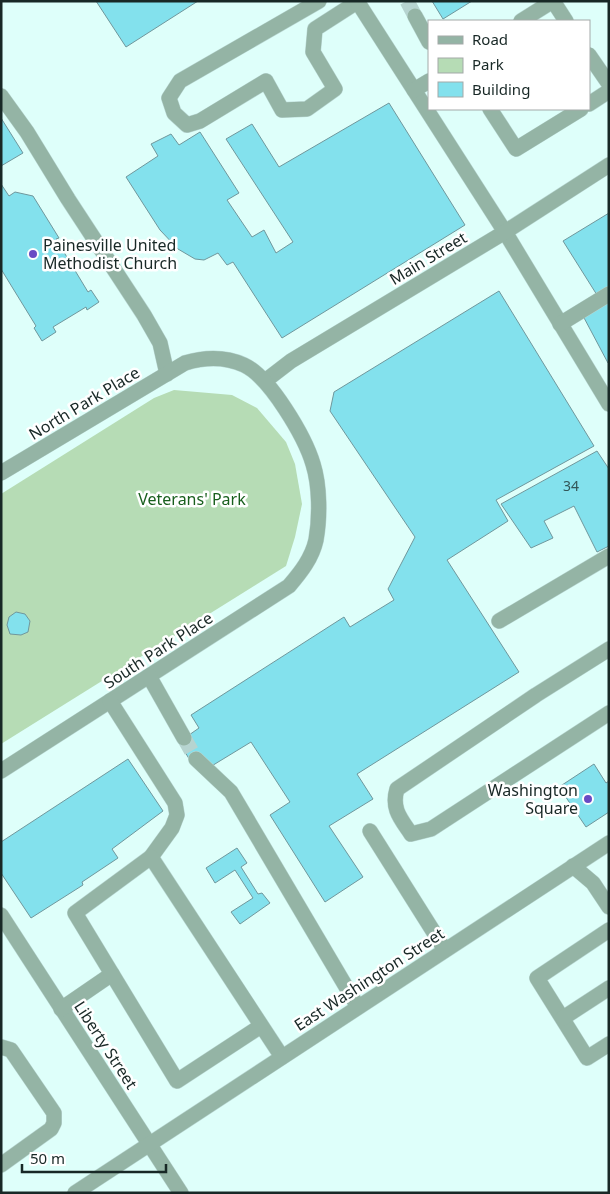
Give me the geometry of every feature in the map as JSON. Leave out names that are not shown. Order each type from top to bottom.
[{"type":"street","points":[[320,1],[180,81],[169,98],[174,113],[187,125],[200,121],[266,81],[282,110],[307,110],[334,89],[313,52],[315,29],[357,1],[505,232],[609,404]]},
{"type":"street","points":[[523,20],[553,1],[565,20]]},
{"type":"street","points":[[415,16],[428,40]]},
{"type":"street","points":[[590,56],[609,84]]},
{"type":"street","points":[[414,90],[428,81]]},
{"type":"street","points":[[590,103],[609,91]]},
{"type":"street","points":[[1,96],[27,132],[68,199],[144,315],[160,343],[167,374]]},
{"type":"street","points":[[491,110],[516,149],[560,114],[577,110]]},
{"type":"street","name":"Main Street","points":[[265,381],[291,361],[505,232],[609,165]]},
{"type":"street","points":[[560,324],[609,294]]},
{"type":"street","name":"North Park Place","points":[[1,473],[184,364],[202,358],[224,359],[245,365],[265,381]]},
{"type":"street","name":"South Park Place","points":[[1,770],[290,586],[306,565],[316,542],[319,514],[313,464],[288,413],[265,381]]},
{"type":"street","points":[[499,621],[609,556]]},
{"type":"street","points":[[609,649],[536,694],[397,789],[394,800],[397,812],[411,834],[431,829],[609,713]]},
{"type":"street","points":[[150,676],[184,738]]},
{"type":"street","points":[[110,701],[176,803],[177,814],[172,828],[151,857],[75,913],[177,1081],[261,1026]]},
{"type":"street","points":[[196,758],[231,792],[358,1007]]},
{"type":"street","points":[[370,831],[445,950]]},
{"type":"street","name":"East Washington Street","points":[[75,1193],[609,843]]},
{"type":"street","points":[[151,857],[282,1057]]},
{"type":"street","points":[[573,866],[593,883],[609,908]]},
{"type":"street","name":"Liberty Street","points":[[1,915],[181,1193]]},
{"type":"street","points":[[609,930],[537,978],[587,1058],[609,1044]]},
{"type":"street","points":[[62,1009],[112,974]]},
{"type":"street","points":[[562,1018],[609,988]]},
{"type":"street","points":[[1,1047],[11,1050],[54,1113],[55,1118],[51,1129],[1,1165]]},
{"type":"green space","name":"Veterans' Park","points":[[174,390],[232,395],[257,408],[286,442],[295,464],[302,504],[286,566],[1,744],[1,494],[154,398]]},
{"type":"building","points":[[96,1],[198,1],[126,47]]},
{"type":"building","points":[[432,1],[472,1],[443,19]]},
{"type":"building","points":[[389,103],[465,225],[282,338],[233,262],[227,265],[218,253],[204,260],[195,259],[178,249],[160,230],[126,177],[158,156],[151,144],[171,134],[179,145],[200,132],[239,193],[227,200],[252,237],[264,230],[276,253],[293,242],[226,139],[252,124],[279,167]]},
{"type":"building","points":[[1,118],[23,153],[1,166]]},
{"type":"building","name":"Painesville United Methodist Church","points":[[1,184],[9,196],[15,192],[33,196],[59,238],[56,239],[88,292],[91,290],[99,302],[87,310],[86,307],[53,327],[56,332],[42,341],[34,328],[36,326],[1,269]]},
{"type":"building","points":[[609,213],[609,288],[597,295],[563,241]]},
{"type":"building","points":[[499,291],[594,446],[496,500],[508,521],[447,560],[519,672],[357,774],[373,799],[329,826],[363,877],[325,902],[270,815],[290,802],[251,742],[210,767],[191,762],[179,742],[199,728],[191,715],[344,617],[350,627],[394,600],[388,589],[415,537],[330,411],[334,392]]},
{"type":"building","points":[[609,300],[609,362],[608,363],[582,314]]},
{"type":"building","points":[[597,451],[609,469],[609,546],[597,552],[574,506],[544,521],[553,538],[531,548],[501,504]]},
{"type":"building","points":[[16,612],[25,614],[30,621],[28,632],[21,635],[10,634],[7,625],[9,617]]},
{"type":"building","points":[[128,759],[163,811],[112,849],[118,858],[82,882],[83,885],[31,918],[1,873],[1,842]]},
{"type":"building","name":"Washington Square","points":[[594,764],[606,783],[609,781],[609,812],[586,827],[559,787]]},
{"type":"building","points":[[237,848],[247,863],[241,867],[258,894],[262,893],[270,903],[240,924],[231,912],[253,898],[235,870],[215,883],[206,868]]},
{"type":"tunnel","points":[[407,1],[415,16]]},
{"type":"tunnel","points":[[184,738],[196,759]]},
{"type":"place","name":"Painesville United Methodist Church","points":[[33,254]]},
{"type":"place","name":"Washington Square","points":[[588,799]]}]
